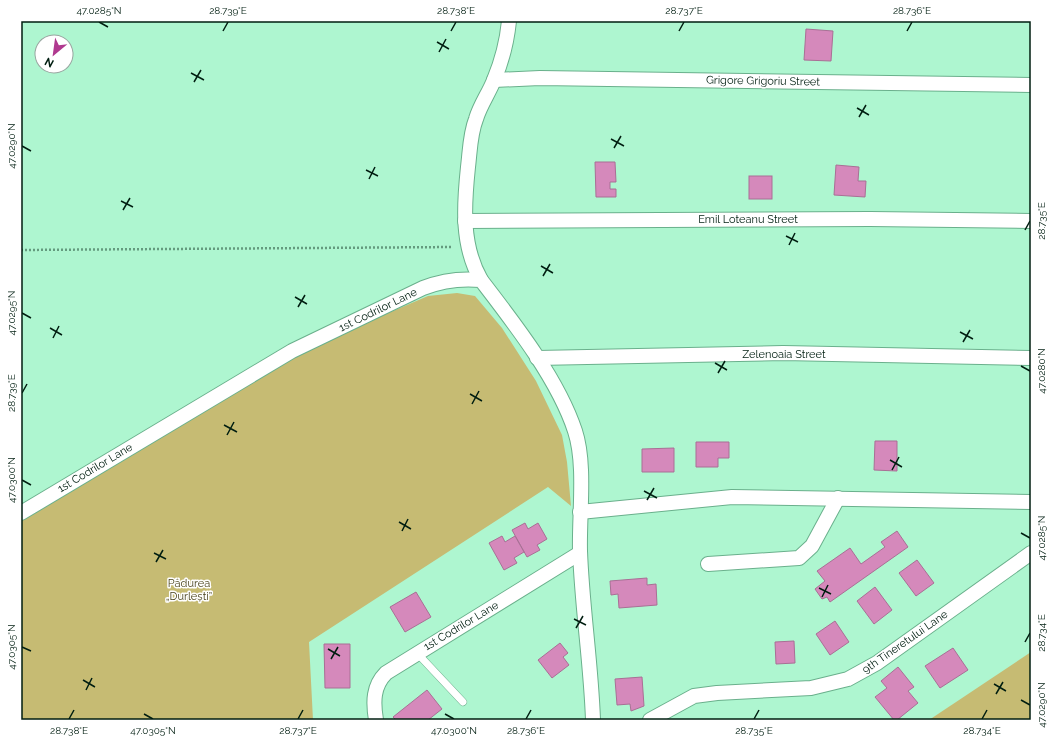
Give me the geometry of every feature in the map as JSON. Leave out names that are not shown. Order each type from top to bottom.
[{"type":"street","points":[[509,21],[503,55],[494,80],[476,118],[471,138],[466,185],[465,221],[468,247],[472,264],[481,280],[510,317],[537,358],[562,401],[575,430],[580,452],[580,553],[588,640],[593,720]]},
{"type":"street","name":"Grigore Grigoriu Street","points":[[494,80],[540,78],[1031,85]]},
{"type":"street","name":"Emil Loteanu Street","points":[[465,221],[862,219],[1031,221]]},
{"type":"street","name":"1st Codrilor Lane","points":[[21,513],[292,351],[423,288],[444,280],[464,278],[481,280]]},
{"type":"street","name":"Zelenoaia Street","points":[[537,358],[783,353],[1031,358]]},
{"type":"street","points":[[580,512],[732,497],[1031,502]]},
{"type":"street","points":[[708,564],[799,558],[812,546],[838,498]]},
{"type":"street","name":"9th Tineretului Lane","points":[[650,720],[694,696],[717,693],[811,688],[848,678],[877,663],[1031,552]]},
{"type":"street","name":"1st Codrilor Lane","points":[[376,720],[373,704],[377,685],[386,673],[580,553]]},
{"type":"lane","points":[[417,653],[463,702]]},
{"type":"path","points":[[21,250],[468,247]]},
{"type":"green space","name":"Pădurea „Durlești”","points":[[457,293],[475,296],[502,328],[536,381],[562,435],[567,462],[571,506],[548,487],[309,642],[313,720],[21,720],[21,519],[311,346],[428,296]]},
{"type":"green space","points":[[1031,652],[1031,720],[929,720]]},
{"type":"building","points":[[806,29],[833,31],[831,61],[804,60]]},
{"type":"building","points":[[595,162],[615,162],[616,182],[610,182],[610,189],[616,189],[616,197],[596,197]]},
{"type":"building","points":[[836,165],[859,167],[858,181],[866,181],[865,197],[834,195]]},
{"type":"building","points":[[749,176],[772,176],[772,199],[749,199]]},
{"type":"building","points":[[875,441],[897,441],[897,471],[874,470]]},
{"type":"building","points":[[696,442],[729,442],[729,458],[718,458],[718,467],[696,467]]},
{"type":"building","points":[[674,448],[674,472],[642,472],[642,449]]},
{"type":"building","points":[[525,523],[528,529],[538,523],[547,539],[537,545],[540,550],[527,557],[512,530]]},
{"type":"building","points":[[897,531],[908,547],[830,602],[827,597],[822,599],[815,589],[825,581],[817,571],[850,548],[861,564],[885,547],[881,542]]},
{"type":"building","points":[[502,536],[505,542],[515,536],[524,552],[514,558],[517,563],[504,570],[489,543]]},
{"type":"building","points":[[917,560],[934,583],[916,596],[899,573]]},
{"type":"building","points":[[647,578],[647,585],[656,584],[657,605],[619,608],[618,594],[611,595],[610,581]]},
{"type":"building","points":[[875,587],[892,610],[874,624],[857,601]]},
{"type":"building","points":[[416,592],[431,617],[405,632],[390,607]]},
{"type":"building","points":[[835,621],[849,642],[830,655],[816,634]]},
{"type":"building","points":[[794,641],[795,663],[776,664],[775,642]]},
{"type":"building","points":[[560,643],[568,653],[563,657],[569,665],[552,678],[538,660]]},
{"type":"building","points":[[324,644],[350,644],[350,688],[325,688]]},
{"type":"building","points":[[953,648],[968,670],[940,688],[925,666]]},
{"type":"building","points":[[898,667],[914,687],[908,691],[918,703],[897,720],[894,720],[875,697],[887,688],[881,681]]},
{"type":"building","points":[[642,677],[644,706],[631,711],[630,704],[617,705],[615,679]]},
{"type":"building","points":[[427,690],[442,709],[428,720],[396,720],[393,717]]}]
